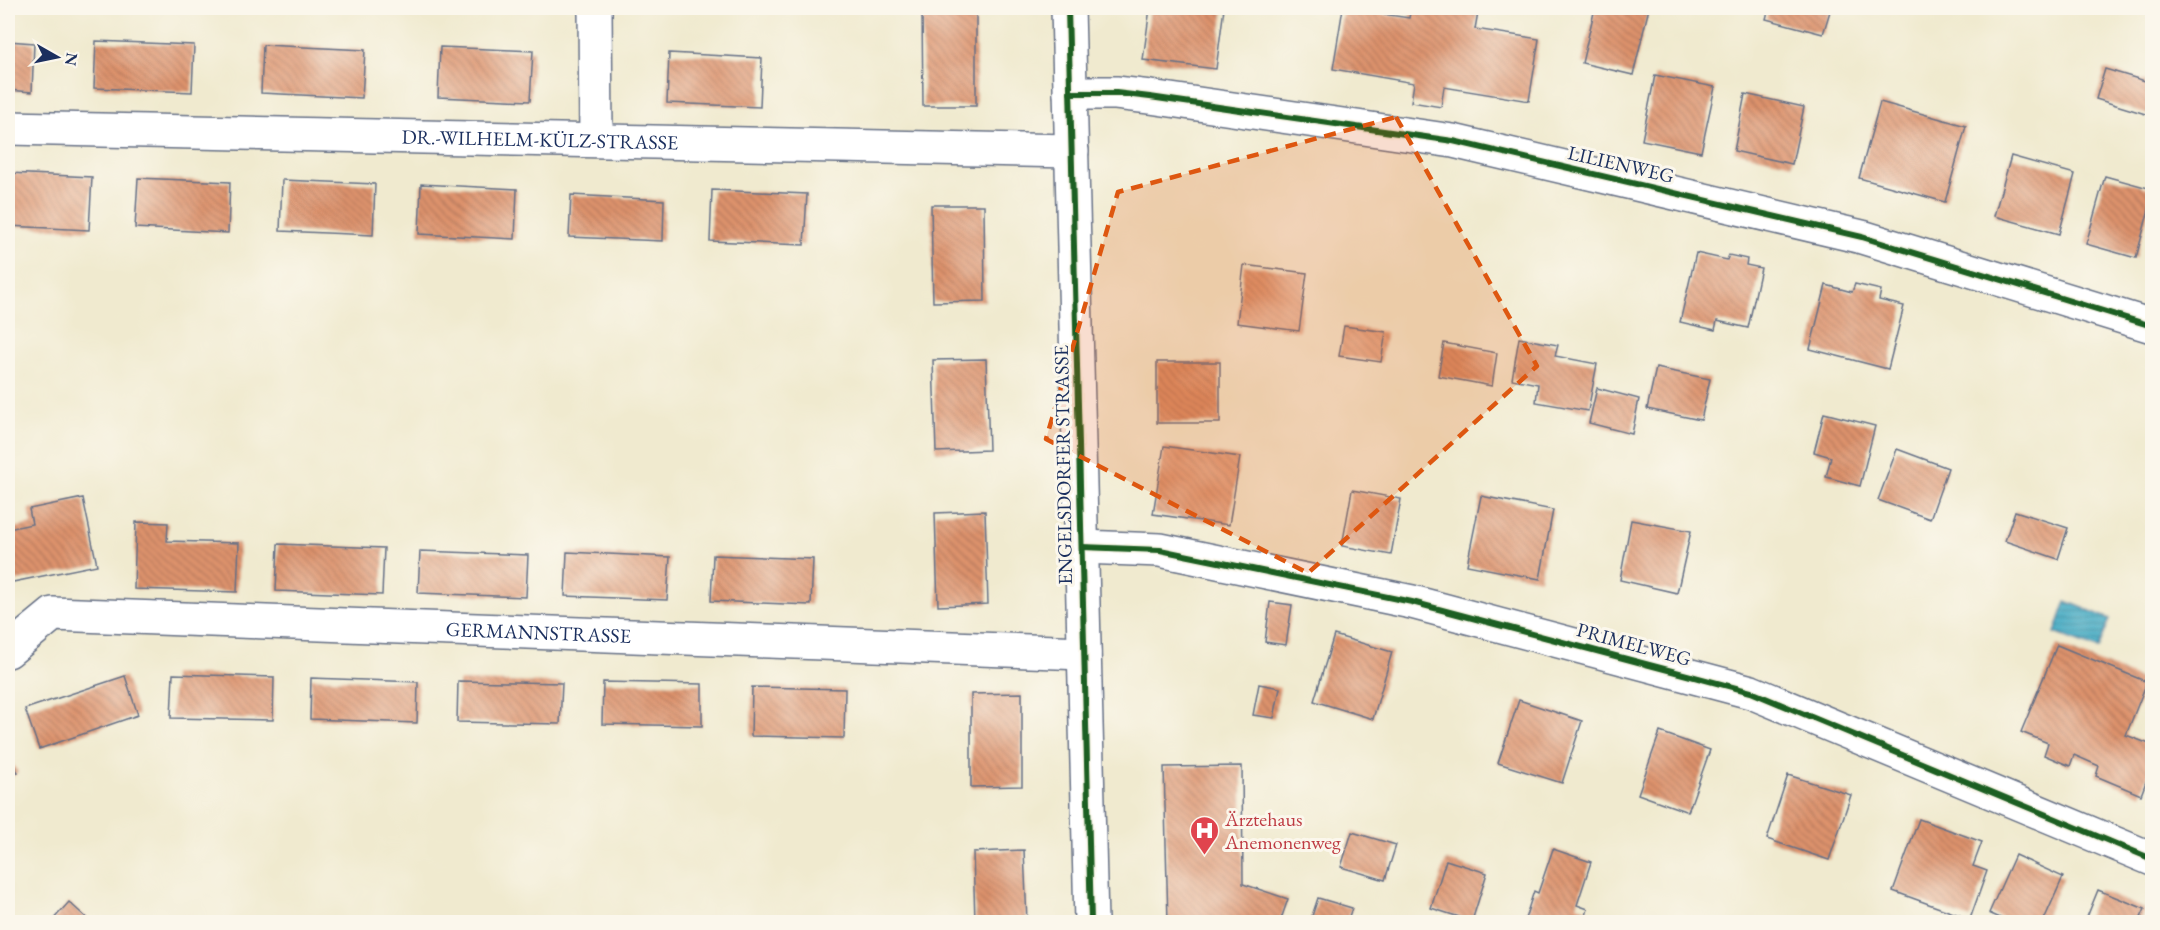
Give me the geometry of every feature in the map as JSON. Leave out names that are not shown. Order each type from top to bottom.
[{"type":"street","points":[[595,8],[596,140]]},
{"type":"street","name":"ENGELSDORFER STRASSE","points":[[1068,8],[1091,922]]},
{"type":"street","name":"LILIENWEG","points":[[1070,93],[1116,93],[1150,97],[1435,137],[1862,237],[2152,326]]},
{"type":"street","name":"DR.-WILHELM-KÜLZ-STRASSE","points":[[8,128],[1072,151]]},
{"type":"street","name":"PRIMELWEG","points":[[1082,547],[1160,550],[1412,602],[1750,692],[2152,859]]},
{"type":"street","name":"GERMANNSTRASSE","points":[[8,651],[53,614],[1084,653]]},
{"type":"highlighted area","points":[[1396,117],[1537,366],[1308,573],[1046,439],[1118,192]]},
{"type":"water","points":[[2066,601],[2110,619],[2098,649],[2055,633]]},
{"type":"building","points":[[1150,8],[1224,8],[1216,69],[1143,60]]},
{"type":"building","points":[[1343,8],[1409,18],[1411,8],[1447,8],[1478,12],[1475,29],[1539,39],[1529,101],[1444,87],[1441,107],[1411,102],[1414,83],[1333,69]]},
{"type":"building","points":[[1595,8],[1649,8],[1633,75],[1582,63]]},
{"type":"building","points":[[1769,8],[1831,8],[1823,34],[1766,19]]},
{"type":"building","points":[[922,12],[976,12],[976,106],[923,106]]},
{"type":"building","points":[[8,41],[34,43],[32,92],[8,90]]},
{"type":"building","points":[[96,41],[194,45],[192,92],[94,88]]},
{"type":"building","points":[[263,45],[365,50],[362,98],[261,93]]},
{"type":"building","points":[[440,47],[533,51],[530,101],[438,97]]},
{"type":"building","points":[[669,53],[762,58],[760,107],[667,103]]},
{"type":"building","points":[[2105,69],[2152,83],[2152,116],[2096,99]]},
{"type":"building","points":[[1655,75],[1715,87],[1701,152],[1642,140]]},
{"type":"building","points":[[1745,94],[1804,107],[1792,164],[1734,151]]},
{"type":"building","points":[[1880,102],[1966,126],[1945,202],[1859,178]]},
{"type":"building","points":[[2011,156],[2075,174],[2059,234],[1994,216]]},
{"type":"building","points":[[8,173],[92,177],[89,230],[8,226]]},
{"type":"building","points":[[2105,176],[2152,189],[2152,198],[2136,258],[2086,244]]},
{"type":"building","points":[[138,178],[230,182],[228,233],[135,228]]},
{"type":"building","points":[[282,180],[375,184],[373,235],[280,231]]},
{"type":"building","points":[[421,184],[517,189],[515,239],[419,234]]},
{"type":"building","points":[[712,190],[807,194],[804,245],[710,241]]},
{"type":"building","points":[[571,195],[664,200],[663,241],[569,237]]},
{"type":"building","points":[[931,205],[984,205],[985,301],[933,302]]},
{"type":"building","points":[[1696,253],[1727,260],[1729,255],[1747,259],[1746,265],[1761,268],[1748,328],[1717,321],[1715,330],[1680,322]]},
{"type":"building","points":[[1244,265],[1307,273],[1299,331],[1237,323]]},
{"type":"building","points":[[1855,284],[1881,290],[1879,300],[1904,306],[1888,369],[1810,349],[1826,285],[1852,292]]},
{"type":"building","points":[[1344,326],[1386,332],[1381,362],[1339,356]]},
{"type":"building","points":[[1519,338],[1558,345],[1555,356],[1597,364],[1588,411],[1536,402],[1538,384],[1512,379]]},
{"type":"building","points":[[1444,343],[1497,353],[1492,386],[1438,376]]},
{"type":"building","points":[[986,359],[989,450],[936,452],[933,360]]},
{"type":"building","points":[[1157,362],[1220,362],[1220,423],[1157,423]]},
{"type":"building","points":[[1656,368],[1710,379],[1701,420],[1647,409]]},
{"type":"building","points":[[1597,388],[1639,399],[1632,434],[1589,423]]},
{"type":"building","points":[[1824,413],[1875,426],[1860,486],[1826,477],[1831,457],[1814,452]]},
{"type":"building","points":[[1164,446],[1240,457],[1229,525],[1153,514]]},
{"type":"building","points":[[1897,449],[1948,468],[1930,519],[1878,500]]},
{"type":"building","points":[[1352,490],[1401,499],[1391,555],[1342,546]]},
{"type":"building","points":[[1481,496],[1553,510],[1540,579],[1467,565]]},
{"type":"building","points":[[83,498],[97,565],[8,583],[8,529],[32,524],[29,509]]},
{"type":"building","points":[[985,511],[988,604],[938,606],[935,513]]},
{"type":"building","points":[[2015,511],[2068,528],[2058,559],[2005,541]]},
{"type":"building","points":[[1631,520],[1691,531],[1677,593],[1620,580]]},
{"type":"building","points":[[136,522],[168,523],[167,541],[239,543],[237,592],[134,589]]},
{"type":"building","points":[[278,544],[384,548],[382,595],[276,591]]},
{"type":"building","points":[[420,551],[528,555],[526,597],[418,593]]},
{"type":"building","points":[[567,552],[670,557],[667,600],[565,596]]},
{"type":"building","points":[[713,555],[813,559],[811,605],[711,601]]},
{"type":"building","points":[[1270,602],[1292,605],[1286,645],[1265,642]]},
{"type":"building","points":[[1334,635],[1392,652],[1373,719],[1314,701]]},
{"type":"building","points":[[2057,645],[2147,682],[2126,735],[2152,745],[2152,766],[2141,795],[2096,776],[2099,766],[2074,755],[2070,766],[2044,755],[2048,743],[2021,732]]},
{"type":"building","points":[[173,674],[274,677],[273,720],[171,718]]},
{"type":"building","points":[[125,676],[138,715],[39,749],[25,709]]},
{"type":"building","points":[[311,678],[418,682],[417,723],[310,719]]},
{"type":"building","points":[[458,681],[562,683],[560,724],[457,722]]},
{"type":"building","points":[[603,682],[702,684],[702,726],[602,724]]},
{"type":"building","points":[[1259,684],[1280,688],[1274,718],[1253,715]]},
{"type":"building","points":[[752,687],[845,689],[844,738],[751,736]]},
{"type":"building","points":[[1022,693],[1022,786],[971,787],[971,694]]},
{"type":"building","points":[[1519,700],[1582,721],[1562,783],[1498,763]]},
{"type":"building","points":[[1660,732],[1710,750],[1688,812],[1638,794]]},
{"type":"building","points":[[8,758],[18,772],[8,780]]},
{"type":"building","name":"Ärztehaus Anemonenweg","points":[[1242,766],[1243,884],[1288,899],[1280,922],[1168,922],[1164,767]]},
{"type":"building","points":[[1788,775],[1851,795],[1829,860],[1767,839]]},
{"type":"building","points":[[1919,819],[1982,842],[1973,866],[1987,871],[1970,919],[1893,891]]},
{"type":"building","points":[[1352,832],[1396,845],[1385,880],[1341,867]]},
{"type":"building","points":[[1553,849],[1591,862],[1577,905],[1588,909],[1584,922],[1524,922],[1534,891],[1538,893]]},
{"type":"building","points":[[1024,850],[1027,922],[975,922],[973,852]]},
{"type":"building","points":[[2015,855],[2063,877],[2043,922],[2009,922],[1989,913]]},
{"type":"building","points":[[1446,860],[1487,873],[1472,921],[1431,908]]},
{"type":"building","points":[[2098,890],[2145,909],[2139,922],[2085,922]]},
{"type":"building","points":[[1318,898],[1352,908],[1347,922],[1310,922]]},
{"type":"building","points":[[69,902],[91,922],[51,922]]},
{"type":"cycle path","points":[[1068,8],[1091,922]]},
{"type":"cycle path","points":[[1070,93],[1116,93],[1150,97],[1453,141],[1862,237],[2152,326]]},
{"type":"cycle path","points":[[1082,547],[1160,550],[1412,602],[1751,692],[2152,859]]},
{"type":"place","name":"Ärztehaus Anemonenweg","points":[[1204,856]]}]
